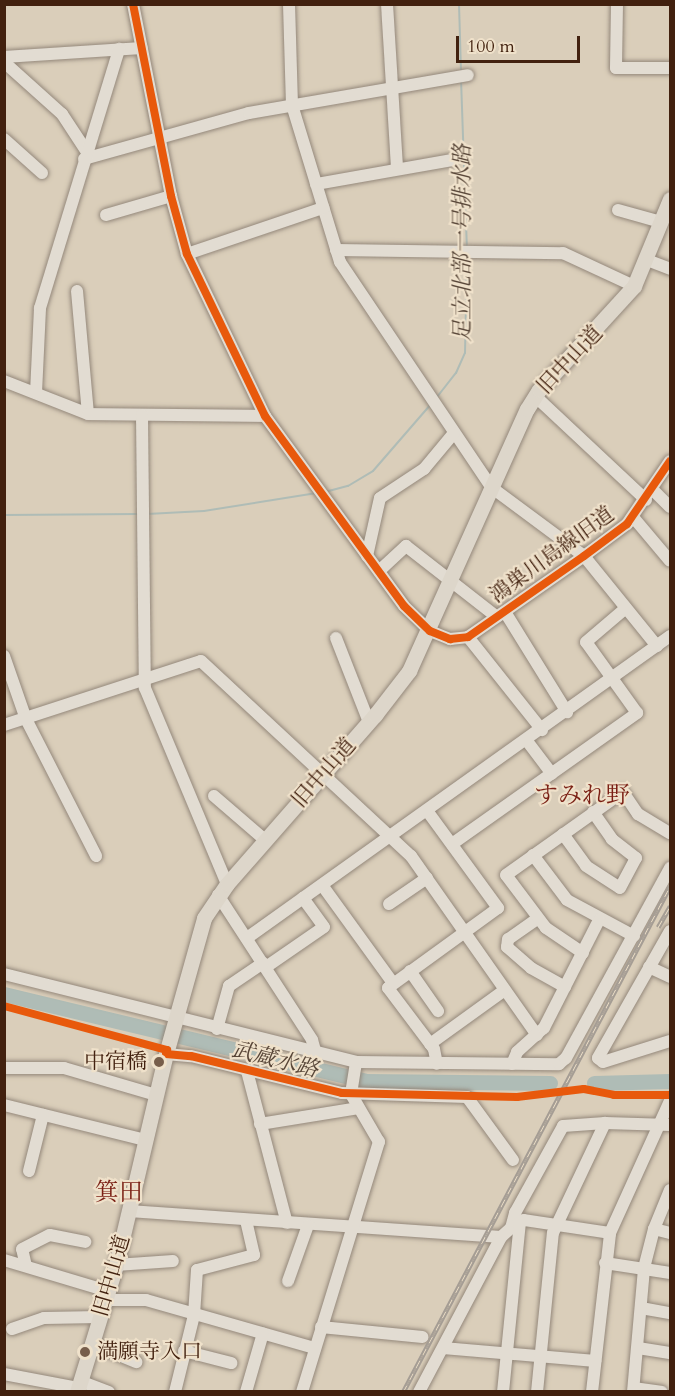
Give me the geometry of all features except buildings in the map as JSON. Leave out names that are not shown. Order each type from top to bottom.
[{"type":"main road","name":"旧中山道","points":[[78,1387],[116,1265],[166,1050],[204,918],[223,890],[369,722],[409,671],[430,631],[491,487],[535,396],[634,286],[670,199]]},
{"type":"street","points":[[133,4],[171,196],[187,254],[265,416],[404,606],[430,631],[450,639],[468,638],[542,730]]},
{"type":"street","points":[[289,4],[292,105],[340,262],[491,487],[584,556],[657,646]]},
{"type":"street","points":[[387,4],[397,168]]},
{"type":"street","points":[[617,4],[616,68],[670,68]]},
{"type":"street","points":[[4,57],[142,48]]},
{"type":"street","points":[[36,393],[40,308],[119,49]]},
{"type":"street","points":[[4,62],[62,114],[86,156]]},
{"type":"street","points":[[86,156],[292,105],[463,76]]},
{"type":"street","points":[[4,140],[42,172]]},
{"type":"street","points":[[316,184],[452,160]]},
{"type":"street","points":[[106,215],[171,196]]},
{"type":"street","points":[[187,254],[323,208]]},
{"type":"street","points":[[618,210],[661,222]]},
{"type":"street","points":[[336,250],[562,254],[634,286]]},
{"type":"street","points":[[646,260],[670,269]]},
{"type":"street","points":[[77,291],[88,414]]},
{"type":"street","points":[[4,381],[88,414],[265,416]]},
{"type":"street","points":[[535,396],[649,495],[670,507]]},
{"type":"street","points":[[142,415],[144,680],[223,890],[247,938],[312,1040],[316,1054]]},
{"type":"street","points":[[367,556],[380,498],[424,469],[454,433]]},
{"type":"street","name":"鴻巣川島線旧道","points":[[468,638],[584,556],[633,517],[670,461]]},
{"type":"street","points":[[633,517],[670,561]]},
{"type":"street","points":[[379,571],[406,546],[501,614],[567,712]]},
{"type":"street","points":[[452,844],[636,714],[586,642],[626,608]]},
{"type":"street","points":[[247,938],[428,812],[670,636]]},
{"type":"street","points":[[336,638],[369,722]]},
{"type":"street","points":[[4,656],[26,719],[96,856]]},
{"type":"street","points":[[5,724],[201,661],[322,776],[411,856],[537,1035]]},
{"type":"street","points":[[527,741],[552,774]]},
{"type":"street","points":[[583,953],[537,919],[506,875],[623,792],[638,814],[670,833]]},
{"type":"street","points":[[214,796],[265,840]]},
{"type":"street","points":[[428,812],[498,908],[388,987],[430,1044],[437,1064]]},
{"type":"street","points":[[562,834],[586,866],[620,888],[636,858],[612,839],[593,812]]},
{"type":"street","points":[[533,855],[563,897],[599,920],[634,936]]},
{"type":"street","points":[[4,974],[355,1066],[559,1064],[566,1058],[670,868]]},
{"type":"street","points":[[389,904],[427,878]]},
{"type":"street","points":[[322,885],[393,984]]},
{"type":"street","points":[[217,1029],[229,986],[324,927],[303,898]]},
{"type":"street","points":[[537,919],[508,939],[507,947],[531,968],[565,987]]},
{"type":"street","points":[[512,1064],[516,1052],[537,1035],[565,987],[599,920]]},
{"type":"street","points":[[670,931],[598,1058],[603,1062],[670,1041]]},
{"type":"street","points":[[649,967],[670,977]]},
{"type":"street","points":[[410,971],[438,1011]]},
{"type":"street","points":[[430,1044],[505,990]]},
{"type":"street","points":[[166,1050],[248,1071],[352,1091],[467,1097],[513,1160]]},
{"type":"street","points":[[302,1392],[379,1142],[352,1091],[355,1066]]},
{"type":"street","points":[[4,1068],[64,1068],[156,1095]]},
{"type":"street","points":[[248,1071],[287,1223]]},
{"type":"street","points":[[4,1105],[145,1140]]},
{"type":"street","points":[[592,1392],[604,1263],[610,1233],[664,1125],[669,1105]]},
{"type":"street","points":[[260,1124],[359,1108]]},
{"type":"street","points":[[29,1171],[43,1115]]},
{"type":"street","points":[[503,1392],[508,1352],[515,1213],[563,1126],[605,1123],[664,1125]]},
{"type":"street","points":[[537,1392],[557,1224],[605,1123]]},
{"type":"street","points":[[662,1392],[634,1390],[644,1269],[654,1229],[670,1193]]},
{"type":"street","points":[[129,1211],[501,1237]]},
{"type":"street","points":[[175,1392],[194,1315],[197,1270],[254,1255],[246,1220]]},
{"type":"street","points":[[419,1392],[501,1237],[516,1225],[557,1224],[610,1233]]},
{"type":"street","points":[[288,1281],[308,1225]]},
{"type":"street","points":[[654,1229],[670,1233]]},
{"type":"street","points":[[26,1266],[22,1249],[50,1235],[85,1242]]},
{"type":"street","points":[[4,1260],[107,1295],[146,1300],[315,1348]]},
{"type":"street","points":[[116,1265],[173,1261]]},
{"type":"street","points":[[604,1263],[670,1273]]},
{"type":"street","points":[[641,1308],[670,1313]]},
{"type":"street","points":[[12,1329],[44,1318],[100,1317]]},
{"type":"street","points":[[321,1327],[423,1336]]},
{"type":"street","points":[[246,1392],[263,1333]]},
{"type":"street","points":[[92,1344],[136,1362]]},
{"type":"street","points":[[443,1348],[540,1354],[595,1361]]},
{"type":"street","points":[[638,1348],[670,1353]]},
{"type":"street","points":[[184,1351],[231,1363]]},
{"type":"street","points":[[6,1376],[109,1392]]},
{"type":"waterway","name":"足立北部一号排水路","points":[[459,4],[461,71]]},
{"type":"waterway","name":"足立北部一号排水路","points":[[461,79],[467,248]]},
{"type":"waterway","name":"足立北部一号排水路","points":[[437,397],[456,373],[465,353],[467,256]]},
{"type":"waterway","name":"足立北部一号排水路","points":[[325,492],[348,486],[373,471],[431,404]]},
{"type":"waterway","name":"足立北部一号排水路","points":[[147,514],[204,511],[317,493]]},
{"type":"waterway","name":"足立北部一号排水路","points":[[4,515],[138,514]]},
{"type":"waterway","name":"武蔵水路","points":[[4,994],[365,1081],[550,1083]]},
{"type":"waterway","name":"武蔵水路","points":[[594,1083],[670,1081]]},
{"type":"railway","points":[[403,1392],[670,886]]},
{"type":"railway","points":[[658,927],[670,906]]},
{"type":"cycle path","points":[[133,4],[171,196],[187,254],[265,416],[404,606],[430,631],[450,639],[468,637],[584,556],[627,524],[670,461]]},
{"type":"cycle path","points":[[4,1006],[167,1050],[166,1054],[191,1056],[342,1093],[517,1097],[584,1089],[614,1095],[670,1095]]},
{"type":"place","name":"中宿橋","points":[[159,1062]]},
{"type":"place","name":"満願寺入口","points":[[85,1352]]},
{"type":"district","name":"すみれ野","points":[[582,796]]},
{"type":"district","name":"箕田","points":[[119,1193]]}]
